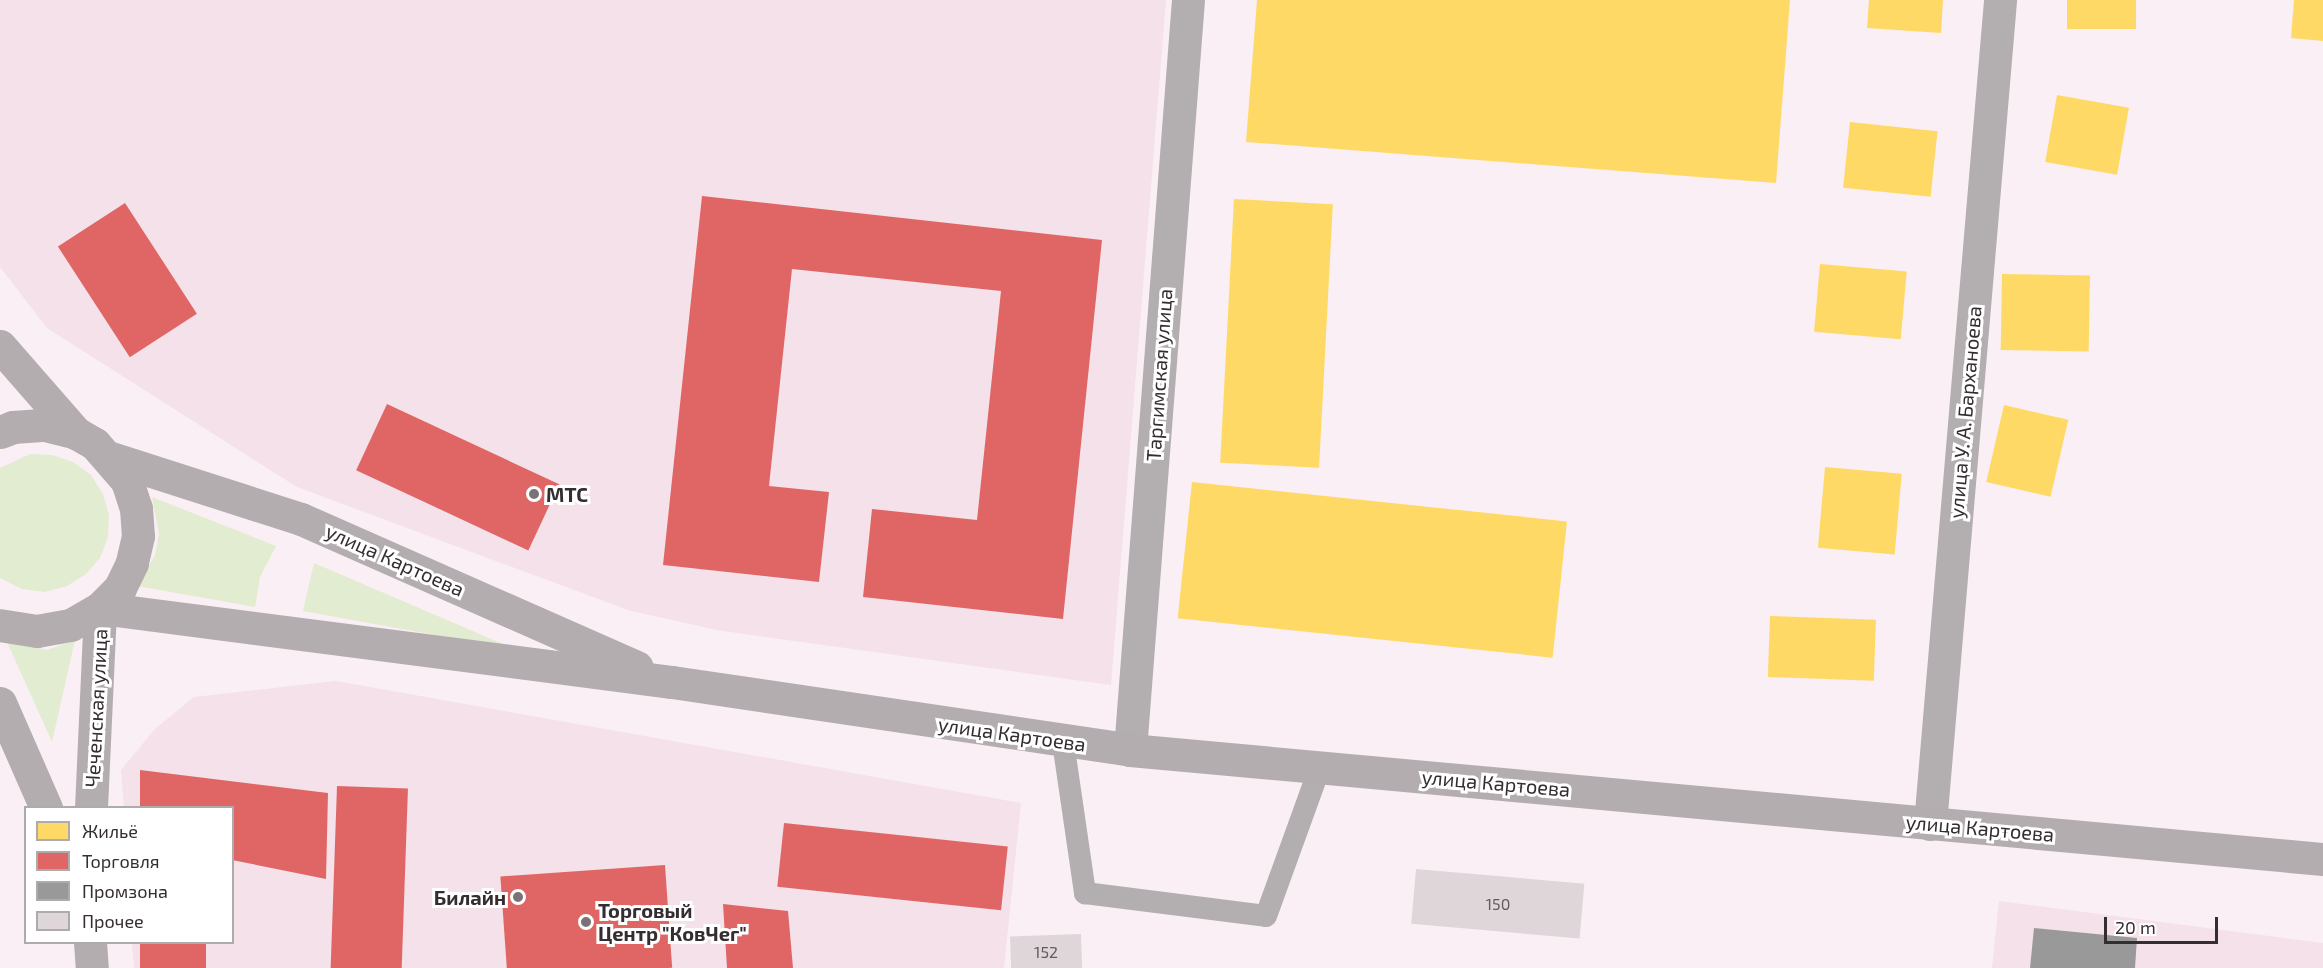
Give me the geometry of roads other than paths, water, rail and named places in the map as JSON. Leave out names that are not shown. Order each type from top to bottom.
[{"type":"main road","points":[[0,346],[76,433],[111,458],[127,481],[136,508],[138,536],[132,563],[120,588],[100,608],[70,625],[36,631],[0,625]]},
{"type":"main road","points":[[0,432],[13,427],[45,425],[76,433]]},
{"type":"main road","name":"улица Картоева","points":[[111,458],[302,519],[672,682]]},
{"type":"main road","name":"улица Картоева","points":[[100,608],[672,682],[1130,750],[2323,859]]},
{"type":"main road","name":"Чеченская улица","points":[[91,806],[100,608]]},
{"type":"main road","points":[[0,703],[46,806]]},
{"type":"main road","points":[[90,944],[92,968]]},
{"type":"street","name":"Таргимская улица","points":[[1130,750],[1188,0]]},
{"type":"street","name":"улица У. А. Барханоева","points":[[1930,824],[2000,0]]},
{"type":"lane","points":[[1064,742],[1085,894],[1266,916],[1320,767]]},
{"type":"place","name":"МТС","points":[[534,494]]},
{"type":"place","name":"Билайн","points":[[518,897]]},
{"type":"place","name":"Торговый Центр \"КовЧег\"","points":[[586,922]]}]
